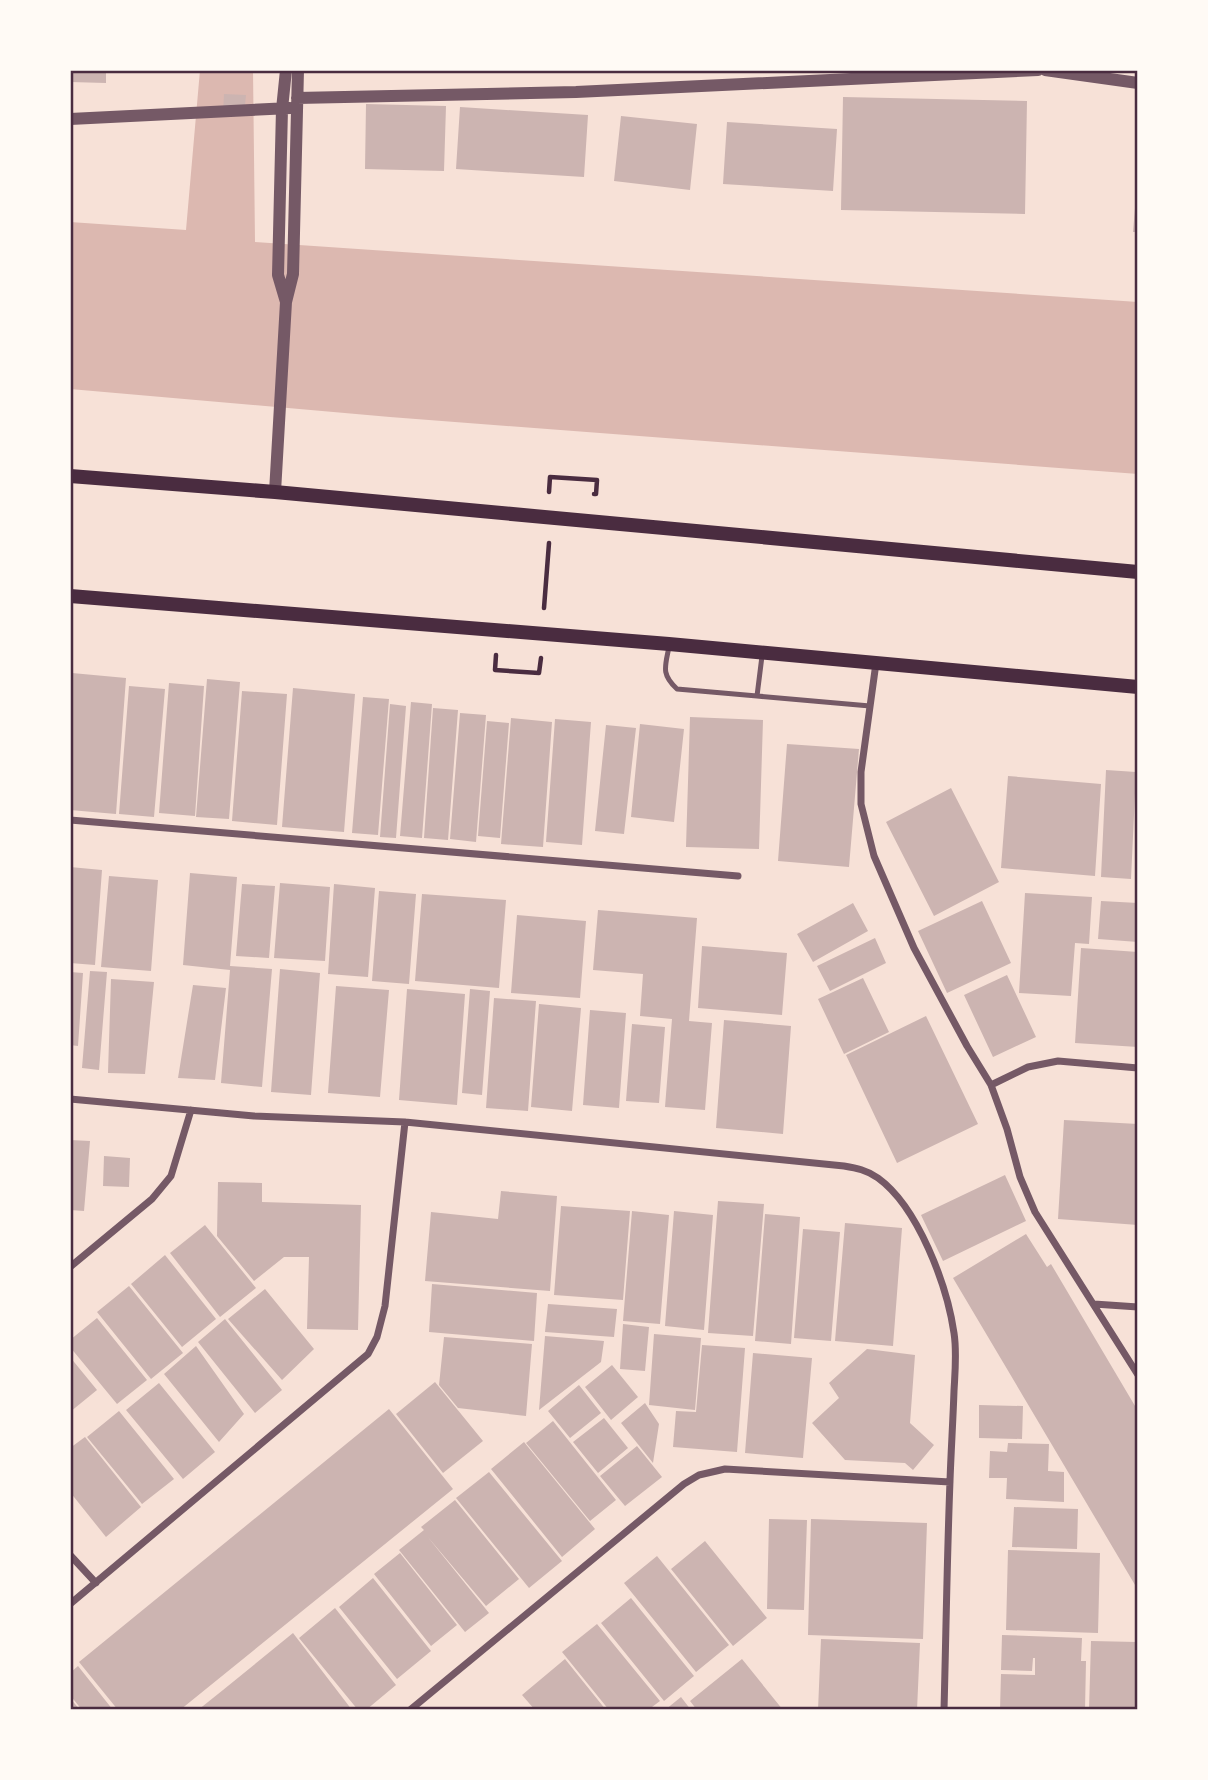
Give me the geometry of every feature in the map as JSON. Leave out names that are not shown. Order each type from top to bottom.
[{"type":"main road","points":[[70,476],[275,492],[1138,572]]},
{"type":"main road","points":[[70,596],[669,644],[1138,687]]},
{"type":"street","points":[[275,492],[286,302],[293,274],[296,134],[287,106],[286,70]]},
{"type":"street","points":[[286,302],[278,275],[281,136],[298,70]]},
{"type":"street","points":[[70,119],[1038,70]]},
{"type":"street","points":[[1045,70],[1138,83]]},
{"type":"street","points":[[876,663],[860,788],[861,804],[874,856],[914,947],[991,1085],[1020,1177],[1035,1212],[1138,1375]]},
{"type":"street","points":[[70,820],[738,876]]},
{"type":"street","points":[[991,1085],[1027,1067],[1058,1061],[1138,1068]]},
{"type":"street","points":[[70,1099],[254,1116],[405,1122],[844,1166],[864,1170],[879,1179],[910,1214],[932,1258],[954,1333],[956,1355],[944,1710]]},
{"type":"street","points":[[70,1267],[152,1199],[171,1175],[191,1110]]},
{"type":"street","points":[[70,1604],[368,1354],[377,1337],[385,1306],[405,1122]]},
{"type":"street","points":[[1094,1304],[1138,1307]]},
{"type":"street","points":[[410,1710],[684,1484],[699,1475],[725,1469],[950,1482]]},
{"type":"street","points":[[70,1555],[96,1583]]},
{"type":"lane","points":[[669,644],[665,669],[668,681],[677,689],[870,706]]},
{"type":"lane","points":[[757,696],[762,652]]},
{"type":"path","points":[[548,498],[550,477],[597,480],[596,494],[585,493]]},
{"type":"path","points":[[544,608],[550,531]]},
{"type":"path","points":[[508,656],[496,655],[495,670],[540,673],[541,648]]},
{"type":"path","points":[[533,659],[545,660]]},
{"type":"shaded area","points":[[200,70],[253,70],[255,242],[1138,302],[1138,474],[390,417],[70,389],[70,222],[186,230]]},
{"type":"building","points":[[70,70],[106,70],[106,83],[70,82]]},
{"type":"building","points":[[224,94],[246,95],[244,116],[223,114]]},
{"type":"building","points":[[843,97],[1027,101],[1025,214],[841,210]]},
{"type":"building","points":[[366,104],[446,106],[444,171],[365,169]]},
{"type":"building","points":[[460,107],[588,115],[584,177],[456,169]]},
{"type":"building","points":[[621,116],[697,124],[690,190],[614,181]]},
{"type":"building","points":[[727,122],[837,129],[833,191],[723,184]]},
{"type":"building","points":[[1136,196],[1138,232],[1133,232]]},
{"type":"building","points":[[72,673],[126,678],[116,814],[70,810]]},
{"type":"building","points":[[207,679],[240,682],[229,819],[196,817]]},
{"type":"building","points":[[169,683],[204,686],[195,816],[159,813]]},
{"type":"building","points":[[129,686],[165,689],[154,817],[119,814]]},
{"type":"building","points":[[293,688],[355,694],[344,832],[282,827]]},
{"type":"building","points":[[242,691],[287,694],[277,825],[232,821]]},
{"type":"building","points":[[363,697],[389,699],[378,835],[352,833]]},
{"type":"building","points":[[411,702],[432,704],[422,838],[400,836]]},
{"type":"building","points":[[390,704],[406,706],[396,838],[380,837]]},
{"type":"building","points":[[433,708],[458,710],[448,840],[424,838]]},
{"type":"building","points":[[460,713],[486,715],[476,842],[450,839]]},
{"type":"building","points":[[690,717],[763,720],[759,849],[686,847]]},
{"type":"building","points":[[511,718],[552,722],[543,847],[501,844]]},
{"type":"building","points":[[555,719],[591,722],[582,845],[546,842]]},
{"type":"building","points":[[487,721],[509,723],[500,838],[478,836]]},
{"type":"building","points":[[640,724],[684,729],[674,822],[631,817]]},
{"type":"building","points":[[606,725],[636,728],[624,834],[595,831]]},
{"type":"building","points":[[787,744],[859,749],[849,867],[778,861]]},
{"type":"building","points":[[1106,770],[1136,772],[1131,879],[1101,877]]},
{"type":"building","points":[[1008,776],[1101,784],[1095,876],[1001,868]]},
{"type":"building","points":[[951,788],[999,882],[934,916],[886,822]]},
{"type":"building","points":[[70,867],[102,870],[95,965],[70,963]]},
{"type":"building","points":[[190,873],[237,877],[230,966],[272,969],[262,1087],[221,1083],[230,970],[183,965]]},
{"type":"building","points":[[109,876],[158,880],[151,971],[101,967]]},
{"type":"building","points":[[280,883],[330,887],[325,961],[274,958]]},
{"type":"building","points":[[242,884],[275,886],[269,958],[236,956]]},
{"type":"building","points":[[334,884],[375,888],[368,977],[328,974]]},
{"type":"building","points":[[379,891],[416,894],[409,984],[372,981]]},
{"type":"building","points":[[1025,893],[1092,897],[1089,944],[1075,943],[1071,996],[1019,993]]},
{"type":"building","points":[[422,894],[506,900],[499,988],[415,981]]},
{"type":"building","points":[[982,901],[1011,963],[947,993],[918,931]]},
{"type":"building","points":[[1101,901],[1138,903],[1138,942],[1098,939]]},
{"type":"building","points":[[853,903],[868,931],[813,962],[797,934]]},
{"type":"building","points":[[598,910],[697,918],[689,1021],[712,1023],[705,1110],[665,1107],[672,1019],[640,1016],[643,974],[593,970]]},
{"type":"building","points":[[517,915],[586,921],[580,998],[511,993]]},
{"type":"building","points":[[875,938],[886,963],[830,991],[817,966]]},
{"type":"building","points":[[702,946],[787,953],[782,1015],[698,1008]]},
{"type":"building","points":[[1081,948],[1138,952],[1138,1047],[1075,1043]]},
{"type":"building","points":[[280,969],[320,973],[311,1095],[271,1092]]},
{"type":"building","points":[[90,971],[107,972],[99,1070],[82,1068]]},
{"type":"building","points":[[70,972],[83,973],[78,1046],[70,1045]]},
{"type":"building","points":[[1007,975],[1036,1037],[993,1057],[964,995]]},
{"type":"building","points":[[863,978],[889,1032],[844,1054],[818,999]]},
{"type":"building","points":[[111,979],[154,982],[145,1074],[108,1073]]},
{"type":"building","points":[[193,985],[226,988],[215,1080],[178,1078]]},
{"type":"building","points":[[336,986],[389,990],[380,1097],[328,1093]]},
{"type":"building","points":[[407,989],[465,994],[457,1105],[399,1100]]},
{"type":"building","points":[[470,989],[490,991],[482,1095],[462,1093]]},
{"type":"building","points":[[494,998],[536,1001],[528,1111],[486,1108]]},
{"type":"building","points":[[539,1004],[581,1008],[572,1111],[531,1107]]},
{"type":"building","points":[[590,1010],[626,1013],[619,1108],[583,1105]]},
{"type":"building","points":[[926,1016],[978,1124],[897,1163],[846,1055]]},
{"type":"building","points":[[724,1020],[791,1026],[783,1134],[716,1128]]},
{"type":"building","points":[[632,1024],[665,1027],[659,1103],[626,1101]]},
{"type":"building","points":[[1064,1120],[1138,1124],[1138,1225],[1058,1219]]},
{"type":"building","points":[[70,1140],[90,1141],[84,1211],[70,1210]]},
{"type":"building","points":[[104,1156],[130,1158],[129,1187],[103,1186]]},
{"type":"building","points":[[1005,1175],[1026,1221],[943,1261],[921,1215]]},
{"type":"building","points":[[218,1182],[262,1183],[262,1202],[361,1205],[358,1330],[307,1329],[309,1257],[284,1257],[254,1281],[217,1236]]},
{"type":"building","points":[[501,1191],[557,1196],[550,1291],[425,1281],[431,1212],[498,1219]]},
{"type":"building","points":[[718,1201],[764,1204],[753,1336],[708,1333]]},
{"type":"building","points":[[561,1206],[630,1211],[623,1300],[554,1295]]},
{"type":"building","points":[[632,1211],[669,1215],[660,1324],[623,1321]]},
{"type":"building","points":[[674,1211],[713,1215],[704,1330],[665,1326]]},
{"type":"building","points":[[765,1214],[800,1217],[791,1344],[755,1341]]},
{"type":"building","points":[[845,1223],[902,1228],[893,1346],[835,1341]]},
{"type":"building","points":[[205,1225],[256,1288],[220,1317],[170,1253]]},
{"type":"building","points":[[803,1229],[840,1232],[831,1341],[794,1338]]},
{"type":"building","points":[[1026,1234],[1047,1267],[1051,1264],[1138,1411],[1138,1590],[953,1278]]},
{"type":"building","points":[[165,1255],[216,1319],[182,1347],[131,1284]]},
{"type":"building","points":[[432,1284],[537,1293],[534,1341],[429,1332]]},
{"type":"building","points":[[129,1286],[183,1353],[151,1379],[97,1312]]},
{"type":"building","points":[[265,1289],[314,1349],[282,1380],[228,1319]]},
{"type":"building","points":[[548,1304],[617,1309],[614,1337],[545,1332]]},
{"type":"building","points":[[97,1318],[147,1380],[117,1404],[70,1347],[70,1340]]},
{"type":"building","points":[[225,1319],[282,1390],[255,1413],[198,1342]]},
{"type":"building","points":[[623,1324],[649,1327],[645,1371],[620,1369]]},
{"type":"building","points":[[654,1334],[701,1338],[695,1410],[649,1405]]},
{"type":"building","points":[[545,1336],[604,1341],[601,1362],[539,1410]]},
{"type":"building","points":[[444,1337],[532,1344],[526,1416],[458,1408],[439,1385]]},
{"type":"building","points":[[702,1345],[745,1348],[737,1452],[673,1447],[676,1411],[696,1412]]},
{"type":"building","points":[[196,1346],[244,1414],[219,1442],[164,1374]]},
{"type":"building","points":[[867,1349],[915,1355],[910,1423],[934,1445],[913,1470],[905,1463],[845,1460],[812,1423],[839,1398],[829,1383]]},
{"type":"building","points":[[753,1353],[812,1358],[803,1458],[745,1453]]},
{"type":"building","points":[[70,1357],[97,1390],[70,1412]]},
{"type":"building","points":[[612,1365],[638,1397],[611,1420],[585,1387]]},
{"type":"building","points":[[435,1382],[483,1441],[443,1473],[396,1414]]},
{"type":"building","points":[[159,1383],[215,1452],[183,1479],[126,1410]]},
{"type":"building","points":[[579,1385],[601,1413],[570,1438],[548,1411]]},
{"type":"building","points":[[645,1403],[659,1424],[653,1463],[621,1423]]},
{"type":"building","points":[[979,1405],[1023,1406],[1022,1439],[979,1438]]},
{"type":"building","points":[[389,1409],[453,1489],[180,1710],[118,1710],[79,1662]]},
{"type":"building","points":[[119,1411],[174,1479],[142,1504],[87,1437]]},
{"type":"building","points":[[604,1418],[628,1448],[598,1473],[573,1442]]},
{"type":"building","points":[[553,1421],[616,1500],[590,1521],[526,1443]]},
{"type":"building","points":[[85,1437],[141,1507],[106,1537],[70,1492],[70,1448]]},
{"type":"building","points":[[524,1442],[595,1529],[562,1557],[491,1469]]},
{"type":"building","points":[[1008,1443],[1049,1444],[1048,1471],[1064,1472],[1064,1502],[1006,1499],[1007,1478],[989,1478],[990,1451],[1007,1452]]},
{"type":"building","points":[[637,1446],[662,1477],[625,1506],[600,1476]]},
{"type":"building","points":[[489,1472],[562,1561],[529,1588],[456,1498]]},
{"type":"building","points":[[455,1500],[519,1579],[486,1606],[427,1536],[489,1613],[465,1632],[399,1550],[424,1530],[421,1527]]},
{"type":"building","points":[[1014,1507],[1078,1509],[1077,1549],[1012,1547]]},
{"type":"building","points":[[769,1519],[807,1520],[804,1610],[767,1609]]},
{"type":"building","points":[[811,1519],[927,1523],[923,1639],[808,1635]]},
{"type":"building","points":[[705,1541],[767,1618],[733,1646],[671,1569]]},
{"type":"building","points":[[1008,1550],[1100,1553],[1098,1633],[1006,1630]]},
{"type":"building","points":[[400,1553],[457,1625],[431,1646],[374,1574]]},
{"type":"building","points":[[657,1556],[729,1645],[696,1672],[624,1583]]},
{"type":"building","points":[[373,1578],[431,1651],[397,1679],[339,1607]]},
{"type":"building","points":[[631,1598],[694,1676],[664,1701],[601,1623]]},
{"type":"building","points":[[335,1608],[396,1685],[366,1710],[358,1710],[299,1638]]},
{"type":"building","points":[[597,1624],[660,1701],[648,1710],[609,1710],[562,1652]]},
{"type":"building","points":[[293,1633],[352,1710],[198,1710],[223,1690]]},
{"type":"building","points":[[1002,1635],[1082,1638],[1081,1661],[1086,1661],[1085,1710],[1000,1710],[1001,1674],[1035,1675],[1035,1658],[1032,1671],[1001,1670]]},
{"type":"building","points":[[821,1639],[920,1643],[917,1710],[818,1710]]},
{"type":"building","points":[[1091,1641],[1137,1642],[1135,1710],[1089,1710]]},
{"type":"building","points":[[565,1659],[606,1710],[535,1710],[522,1695]]},
{"type":"building","points":[[742,1659],[783,1710],[697,1710],[690,1701]]},
{"type":"building","points":[[78,1666],[113,1710],[82,1710],[70,1695],[70,1673]]},
{"type":"building","points":[[681,1697],[691,1710],[665,1710]]},
{"type":"building","points":[[70,1698],[80,1710],[70,1710]]}]
